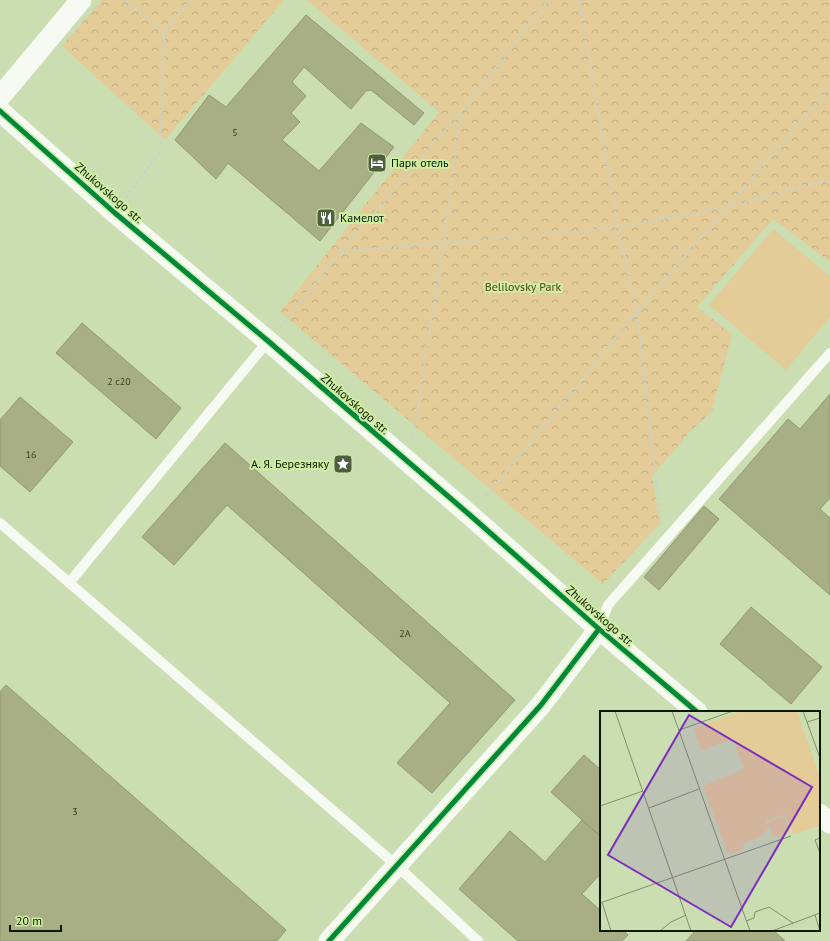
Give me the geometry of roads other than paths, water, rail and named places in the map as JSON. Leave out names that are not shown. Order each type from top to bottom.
[{"type":"street","points":[[0,97],[81,0]]},
{"type":"street","name":"Zhukovskogo str.","points":[[0,111],[115,212],[268,341],[471,516],[599,629],[696,711]]},
{"type":"street","points":[[329,941],[396,864],[541,705],[599,629]]},
{"type":"street","points":[[820,815],[830,823]]},
{"type":"lane","points":[[69,582],[268,341]]},
{"type":"lane","points":[[599,629],[608,605],[830,353]]},
{"type":"lane","points":[[0,523],[396,864],[478,941]]},
{"type":"place","name":"Парк отель","points":[[377,163]]},
{"type":"place","name":"Камелот","points":[[326,218]]},
{"type":"place","name":"А. Я. Березняку","points":[[343,464]]},
{"type":"park label","name":"Belilovsky Park","points":[[523,287]]}]
